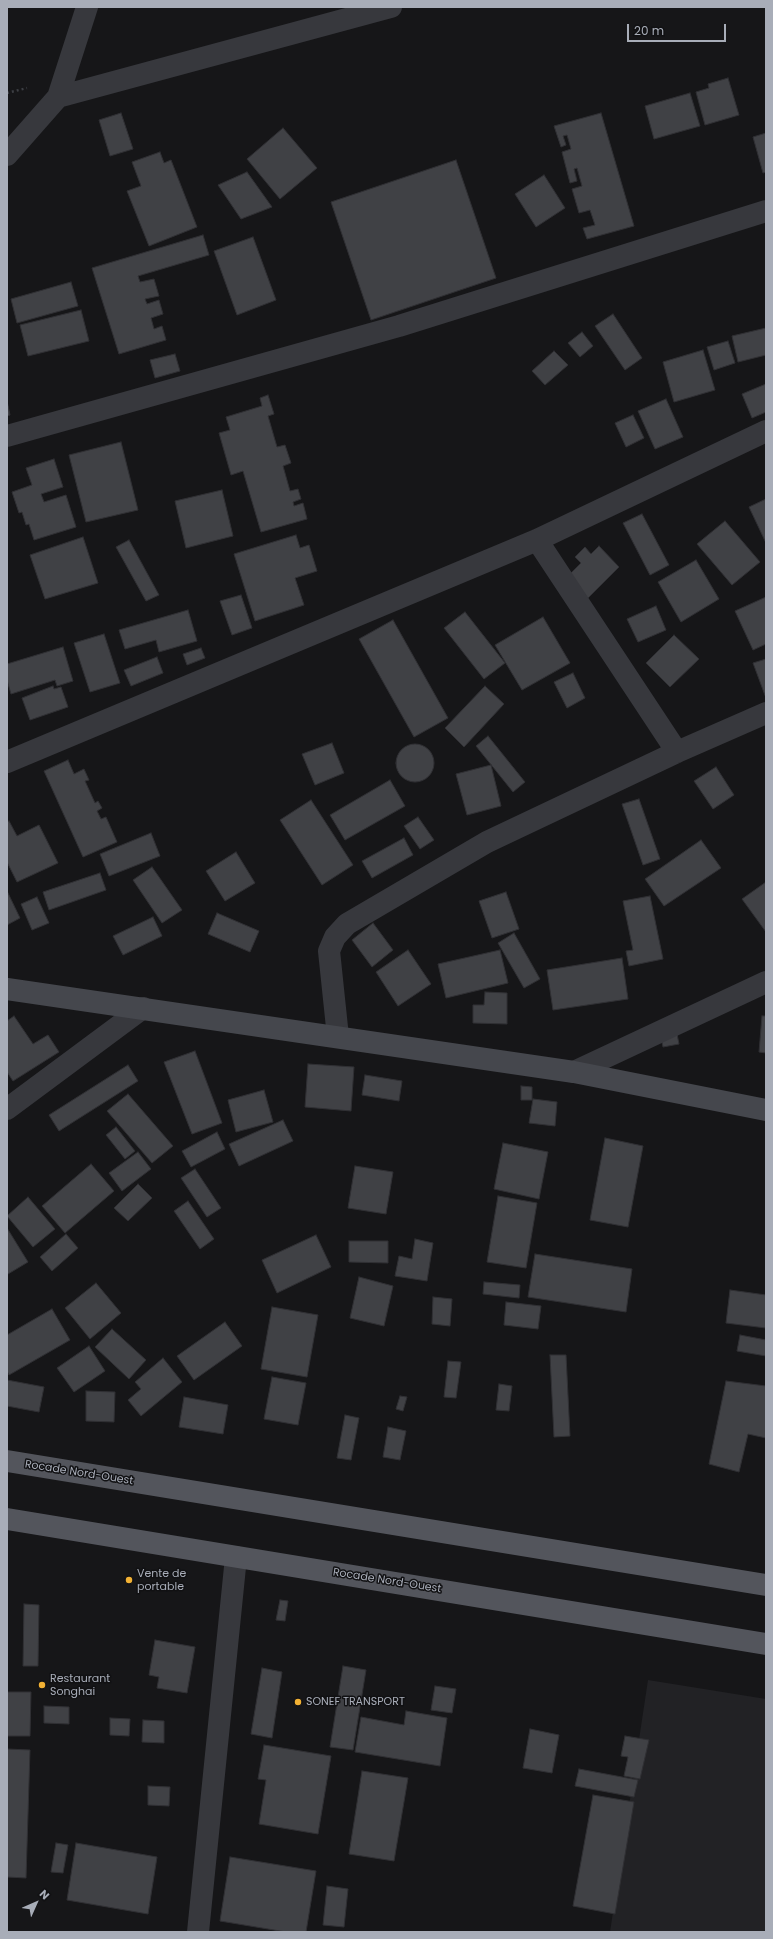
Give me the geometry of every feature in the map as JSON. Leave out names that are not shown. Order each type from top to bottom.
[{"type":"main road","name":"Rocade Nord-Ouest","points":[[7,1461],[766,1585]]},
{"type":"main road","name":"Rocade Nord-Ouest","points":[[7,1519],[766,1644]]},
{"type":"street","points":[[7,155],[58,97],[87,7]]},
{"type":"street","points":[[58,97],[391,7]]},
{"type":"street","points":[[7,436],[399,326],[766,211]]},
{"type":"street","points":[[7,762],[537,540],[766,431]]},
{"type":"street","points":[[537,540],[677,752]]},
{"type":"street","points":[[338,1037],[329,951],[335,937],[347,924],[487,842],[677,752],[766,713]]},
{"type":"street","points":[[574,1072],[766,982]]},
{"type":"street","points":[[7,989],[574,1072],[766,1110]]},
{"type":"street","points":[[7,1109],[143,1008]]},
{"type":"street","points":[[198,1932],[236,1557]]},
{"type":"shaded area","points":[[648,1680],[766,1699],[766,1932],[610,1932]]},
{"type":"building","points":[[728,78],[739,115],[705,125],[696,92],[709,88],[708,84]]},
{"type":"building","points":[[690,93],[700,126],[654,139],[645,106]]},
{"type":"building","points":[[121,113],[133,149],[110,156],[99,120]]},
{"type":"building","points":[[601,113],[634,226],[587,239],[583,228],[595,225],[590,210],[579,213],[572,189],[582,186],[577,168],[574,169],[577,181],[570,183],[562,152],[571,149],[567,135],[563,136],[566,145],[561,147],[554,126]]},
{"type":"building","points":[[283,128],[317,168],[280,199],[247,159]]},
{"type":"building","points":[[766,133],[766,172],[763,173],[753,137]]},
{"type":"building","points":[[160,152],[164,163],[171,160],[197,227],[149,246],[127,191],[141,186],[132,162]]},
{"type":"building","points":[[456,160],[496,278],[371,320],[331,202]]},
{"type":"building","points":[[247,172],[272,207],[241,219],[218,185]]},
{"type":"building","points":[[544,175],[565,208],[536,227],[515,194]]},
{"type":"building","points":[[203,235],[209,255],[138,276],[140,282],[154,279],[159,296],[145,299],[147,304],[159,300],[163,314],[151,318],[154,329],[162,326],[166,340],[119,354],[92,268]]},
{"type":"building","points":[[253,237],[276,300],[237,315],[214,251]]},
{"type":"building","points":[[71,282],[78,306],[17,323],[11,299]]},
{"type":"building","points":[[81,310],[89,341],[28,356],[20,325]]},
{"type":"building","points":[[613,314],[642,358],[625,370],[595,326]]},
{"type":"building","points":[[766,328],[766,355],[738,362],[732,336]]},
{"type":"building","points":[[582,332],[593,346],[580,357],[568,343]]},
{"type":"building","points":[[728,341],[735,363],[714,370],[707,347]]},
{"type":"building","points":[[703,350],[715,390],[674,402],[663,362]]},
{"type":"building","points":[[554,351],[568,365],[545,385],[532,371]]},
{"type":"building","points":[[175,354],[180,371],[155,378],[150,360]]},
{"type":"building","points":[[766,384],[766,412],[752,418],[742,394]]},
{"type":"building","points":[[268,395],[274,414],[268,416],[277,447],[285,445],[291,463],[283,466],[290,491],[298,489],[301,499],[293,502],[294,506],[303,503],[307,519],[261,532],[243,471],[231,475],[219,433],[230,430],[226,417],[262,406],[260,398]]},
{"type":"building","points":[[666,399],[683,437],[655,449],[638,411]]},
{"type":"building","points":[[7,401],[10,415],[7,416]]},
{"type":"building","points":[[633,415],[644,438],[626,447],[615,423]]},
{"type":"building","points":[[121,442],[138,510],[86,522],[69,455]]},
{"type":"building","points":[[54,459],[63,487],[41,494],[44,502],[66,495],[76,527],[34,540],[29,524],[26,525],[22,512],[19,513],[12,492],[32,485],[26,468]]},
{"type":"building","points":[[222,490],[233,536],[186,548],[175,501]]},
{"type":"building","points":[[766,499],[766,543],[749,507]]},
{"type":"building","points":[[642,514],[669,565],[650,575],[623,523]]},
{"type":"building","points":[[725,521],[760,562],[732,585],[697,544]]},
{"type":"building","points":[[296,535],[300,548],[309,545],[317,571],[295,578],[304,605],[255,621],[234,554]]},
{"type":"building","points":[[83,537],[98,583],[45,599],[30,555]]},
{"type":"building","points":[[129,540],[159,595],[146,601],[116,547]]},
{"type":"building","points":[[599,546],[619,567],[588,598],[567,577],[581,563],[575,557],[585,547],[591,554]]},
{"type":"building","points":[[696,560],[719,599],[681,622],[658,582]]},
{"type":"building","points":[[241,595],[252,628],[232,635],[220,601]]},
{"type":"building","points":[[766,597],[766,644],[753,650],[735,611]]},
{"type":"building","points":[[656,606],[666,630],[638,642],[627,619]]},
{"type":"building","points":[[188,610],[197,641],[159,652],[156,640],[125,649],[119,630]]},
{"type":"building","points":[[465,612],[505,663],[484,679],[444,628]]},
{"type":"building","points":[[543,617],[570,663],[522,690],[495,645]]},
{"type":"building","points":[[393,620],[448,718],[414,737],[359,639]]},
{"type":"building","points":[[104,634],[120,683],[90,692],[74,643]]},
{"type":"building","points":[[674,635],[699,659],[670,687],[646,663]]},
{"type":"building","points":[[63,647],[73,681],[57,686],[55,680],[11,694],[7,680],[7,664]]},
{"type":"building","points":[[201,648],[205,658],[187,665],[183,654]]},
{"type":"building","points":[[157,657],[163,673],[131,686],[124,670]]},
{"type":"building","points":[[766,659],[766,698],[753,663]]},
{"type":"building","points":[[573,673],[585,698],[567,708],[554,682]]},
{"type":"building","points":[[53,686],[54,689],[61,687],[68,707],[30,720],[22,698]]},
{"type":"building","points":[[485,686],[504,704],[464,747],[445,728]]},
{"type":"building","points":[[488,736],[525,782],[513,792],[476,746]]},
{"type":"building","points":[[332,743],[344,773],[315,785],[302,754]]},
{"type":"building","points":[[415,744],[428,750],[434,763],[428,776],[415,782],[402,776],[396,763],[402,750]]},
{"type":"building","points":[[68,760],[74,774],[84,769],[89,780],[85,781],[95,803],[98,801],[102,808],[97,811],[101,819],[106,817],[117,842],[83,857],[44,771]]},
{"type":"building","points":[[491,765],[501,806],[467,815],[456,774]]},
{"type":"building","points":[[716,767],[734,795],[713,809],[694,781]]},
{"type":"building","points":[[390,780],[405,806],[345,840],[330,815]]},
{"type":"building","points":[[639,799],[660,859],[643,865],[622,804]]},
{"type":"building","points":[[311,800],[353,865],[322,885],[280,820]]},
{"type":"building","points":[[418,817],[434,840],[420,849],[404,826]]},
{"type":"building","points":[[9,821],[17,836],[39,825],[58,863],[17,882],[7,862],[7,822]]},
{"type":"building","points":[[151,833],[160,856],[109,876],[100,854]]},
{"type":"building","points":[[404,838],[413,855],[372,878],[362,861]]},
{"type":"building","points":[[701,840],[721,868],[664,906],[645,879]]},
{"type":"building","points":[[236,852],[255,883],[225,901],[206,871]]},
{"type":"building","points":[[152,867],[182,910],[162,923],[133,880]]},
{"type":"building","points":[[100,873],[106,890],[49,910],[43,892]]},
{"type":"building","points":[[766,882],[766,932],[742,899]]},
{"type":"building","points":[[7,891],[20,918],[7,925]]},
{"type":"building","points":[[506,892],[519,929],[492,938],[479,901]]},
{"type":"building","points":[[650,896],[663,959],[629,966],[626,951],[633,950],[623,901]]},
{"type":"building","points":[[37,897],[49,923],[32,930],[21,904]]},
{"type":"building","points":[[217,913],[259,931],[250,952],[208,934]]},
{"type":"building","points":[[153,917],[162,936],[123,955],[113,936]]},
{"type":"building","points":[[373,923],[393,950],[372,967],[352,940]]},
{"type":"building","points":[[514,933],[540,979],[524,988],[498,943]]},
{"type":"building","points":[[408,950],[431,984],[398,1006],[376,972]]},
{"type":"building","points":[[500,950],[508,983],[446,998],[438,964]]},
{"type":"building","points":[[622,958],[628,999],[553,1010],[547,970]]},
{"type":"building","points":[[485,992],[507,993],[507,1024],[473,1023],[473,1005],[484,1005]]},
{"type":"building","points":[[14,1016],[33,1044],[48,1035],[59,1052],[13,1081],[7,1072],[7,1021]]},
{"type":"building","points":[[762,1016],[766,1016],[766,1053],[759,1052]]},
{"type":"building","points":[[676,1029],[679,1044],[663,1047],[660,1032]]},
{"type":"building","points":[[195,1051],[222,1123],[192,1134],[164,1062]]},
{"type":"building","points":[[308,1064],[354,1067],[351,1111],[305,1107]]},
{"type":"building","points":[[128,1065],[138,1081],[59,1131],[49,1115]]},
{"type":"building","points":[[365,1075],[402,1081],[399,1101],[362,1095]]},
{"type":"building","points":[[521,1086],[532,1087],[532,1100],[521,1100]]},
{"type":"building","points":[[264,1090],[273,1122],[236,1132],[228,1100]]},
{"type":"building","points":[[128,1094],[173,1146],[152,1163],[107,1111]]},
{"type":"building","points":[[533,1099],[557,1102],[555,1126],[529,1123]]},
{"type":"building","points":[[283,1120],[293,1141],[239,1166],[229,1144]]},
{"type":"building","points":[[116,1127],[135,1151],[125,1159],[106,1135]]},
{"type":"building","points":[[217,1132],[225,1149],[191,1167],[182,1151]]},
{"type":"building","points":[[605,1138],[643,1146],[628,1227],[590,1220]]},
{"type":"building","points":[[503,1143],[548,1152],[539,1199],[494,1189]]},
{"type":"building","points":[[138,1152],[151,1169],[122,1191],[109,1173]]},
{"type":"building","points":[[91,1164],[114,1191],[65,1233],[42,1206]]},
{"type":"building","points":[[355,1166],[393,1172],[386,1214],[348,1208]]},
{"type":"building","points":[[195,1169],[221,1208],[207,1217],[181,1178]]},
{"type":"building","points":[[138,1184],[152,1198],[128,1221],[114,1208]]},
{"type":"building","points":[[498,1196],[537,1203],[526,1268],[487,1262]]},
{"type":"building","points":[[28,1197],[55,1229],[33,1247],[7,1216]]},
{"type":"building","points":[[188,1201],[214,1239],[200,1249],[174,1211]]},
{"type":"building","points":[[7,1228],[28,1262],[8,1274],[7,1273]]},
{"type":"building","points":[[66,1234],[78,1248],[52,1271],[40,1257]]},
{"type":"building","points":[[316,1235],[331,1267],[277,1293],[262,1260]]},
{"type":"building","points":[[415,1239],[433,1243],[427,1281],[395,1276],[399,1256],[412,1259]]},
{"type":"building","points":[[349,1241],[388,1241],[388,1263],[349,1262]]},
{"type":"building","points":[[535,1254],[632,1269],[626,1312],[528,1297]]},
{"type":"building","points":[[359,1277],[393,1286],[384,1326],[350,1318]]},
{"type":"building","points":[[484,1282],[520,1285],[519,1298],[483,1294]]},
{"type":"building","points":[[96,1283],[121,1313],[90,1339],[65,1308]]},
{"type":"building","points":[[730,1290],[766,1295],[766,1328],[726,1323]]},
{"type":"building","points":[[433,1297],[452,1299],[450,1326],[432,1324]]},
{"type":"building","points":[[506,1302],[541,1306],[538,1329],[504,1325]]},
{"type":"building","points":[[272,1307],[318,1315],[307,1377],[261,1369]]},
{"type":"building","points":[[52,1309],[70,1340],[9,1375],[7,1371],[7,1335]]},
{"type":"building","points":[[225,1322],[242,1346],[194,1380],[177,1356]]},
{"type":"building","points":[[112,1329],[146,1360],[129,1379],[95,1347]]},
{"type":"building","points":[[740,1335],[766,1340],[766,1356],[737,1351]]},
{"type":"building","points":[[89,1346],[105,1371],[74,1392],[57,1368]]},
{"type":"building","points":[[550,1355],[566,1355],[570,1436],[554,1437]]},
{"type":"building","points":[[163,1358],[182,1382],[141,1416],[128,1400],[141,1389],[135,1382]]},
{"type":"building","points":[[448,1361],[461,1362],[456,1398],[444,1397]]},
{"type":"building","points":[[272,1377],[306,1383],[298,1425],[264,1419]]},
{"type":"building","points":[[7,1380],[44,1387],[39,1412],[7,1406]]},
{"type":"building","points":[[726,1381],[766,1386],[766,1438],[748,1434],[739,1472],[709,1464]]},
{"type":"building","points":[[499,1384],[512,1386],[509,1411],[496,1410]]},
{"type":"building","points":[[86,1391],[115,1392],[114,1422],[86,1421]]},
{"type":"building","points":[[400,1396],[407,1397],[403,1411],[396,1409]]},
{"type":"building","points":[[184,1397],[228,1405],[223,1434],[179,1427]]},
{"type":"building","points":[[345,1415],[359,1418],[351,1460],[337,1458]]},
{"type":"building","points":[[388,1427],[406,1431],[400,1460],[383,1457]]},
{"type":"building","points":[[280,1600],[288,1601],[285,1621],[276,1620]]},
{"type":"building","points":[[24,1604],[39,1605],[38,1666],[23,1666]]},
{"type":"building","points":[[155,1640],[195,1647],[187,1693],[157,1688],[159,1677],[149,1675]]},
{"type":"building","points":[[343,1666],[366,1670],[353,1750],[330,1747]]},
{"type":"building","points":[[262,1668],[282,1672],[272,1738],[251,1734]]},
{"type":"building","points":[[435,1686],[456,1689],[452,1713],[431,1710]]},
{"type":"building","points":[[7,1692],[31,1692],[30,1736],[7,1736]]},
{"type":"building","points":[[44,1706],[69,1707],[69,1724],[44,1723]]},
{"type":"building","points":[[406,1711],[447,1718],[440,1766],[355,1752],[361,1717],[404,1725]]},
{"type":"building","points":[[110,1718],[130,1719],[129,1736],[110,1735]]},
{"type":"building","points":[[143,1720],[164,1721],[164,1743],[142,1742]]},
{"type":"building","points":[[530,1729],[559,1735],[552,1773],[523,1768]]},
{"type":"building","points":[[625,1736],[649,1740],[640,1779],[624,1776],[628,1757],[621,1756]]},
{"type":"building","points":[[264,1745],[331,1756],[318,1834],[259,1824],[266,1780],[258,1779]]},
{"type":"building","points":[[7,1749],[30,1750],[26,1878],[7,1877]]},
{"type":"building","points":[[579,1769],[638,1780],[634,1797],[575,1786]]},
{"type":"building","points":[[362,1771],[408,1778],[394,1861],[349,1854]]},
{"type":"building","points":[[148,1786],[170,1787],[169,1806],[148,1805]]},
{"type":"building","points":[[593,1795],[634,1802],[615,1914],[573,1906]]},
{"type":"building","points":[[56,1843],[68,1845],[63,1873],[51,1872]]},
{"type":"building","points":[[76,1843],[157,1857],[148,1914],[67,1900]]},
{"type":"building","points":[[230,1857],[316,1871],[306,1932],[286,1932],[220,1921]]},
{"type":"building","points":[[327,1886],[348,1889],[344,1927],[323,1925]]},
{"type":"place","name":"Vente de portable","points":[[129,1580]]},
{"type":"place","name":"Restaurant Songhai","points":[[42,1685]]},
{"type":"place","name":"SONEF TRANSPORT","points":[[298,1702]]}]
